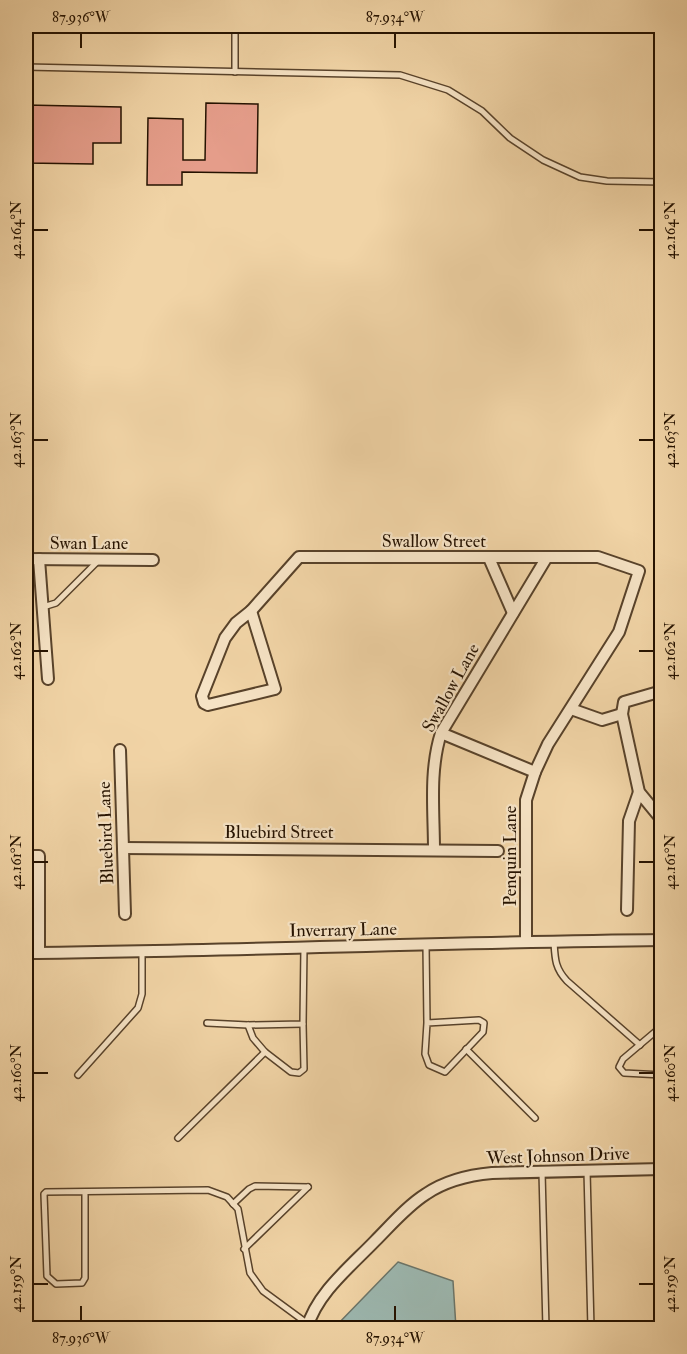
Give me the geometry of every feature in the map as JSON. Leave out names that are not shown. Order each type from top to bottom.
[{"type":"street","name":"Swallow Street","points":[[250,611],[275,689],[208,705],[204,704],[202,696],[225,638],[236,623],[250,611],[299,557],[598,557],[639,571]]},
{"type":"street","name":"Swallow Lane","points":[[434,850],[433,778],[436,749],[441,733],[547,557]]},
{"type":"street","points":[[489,558],[513,613]]},
{"type":"street","name":"Swan Lane","points":[[26,559],[153,560]]},
{"type":"street","points":[[39,559],[48,679]]},
{"type":"street","name":"Penquin Lane","points":[[526,941],[526,800],[535,772],[549,744],[619,632],[639,571]]},
{"type":"street","points":[[662,691],[624,702],[622,714],[639,792],[662,820]]},
{"type":"street","points":[[571,709],[602,720],[622,714]]},
{"type":"street","points":[[441,733],[535,772]]},
{"type":"street","name":"Bluebird Lane","points":[[120,750],[125,914]]},
{"type":"street","points":[[627,910],[629,821],[639,792]]},
{"type":"street","name":"Bluebird Street","points":[[123,848],[498,851]]},
{"type":"street","points":[[26,856],[39,856],[39,952]]},
{"type":"street","name":"Inverrary Lane","points":[[26,952],[662,940]]},
{"type":"street","name":"West Johnson Drive","points":[[308,1326],[328,1288],[407,1208],[427,1193],[448,1183],[492,1173],[662,1169]]},
{"type":"lane","points":[[235,26],[235,72]]},
{"type":"lane","points":[[26,67],[400,75],[448,90],[482,111],[510,138],[543,160],[580,177],[607,181],[662,182]]},
{"type":"lane","points":[[43,607],[56,603],[99,559]]},
{"type":"lane","points":[[554,941],[556,964],[560,973],[640,1045]]},
{"type":"lane","points":[[426,945],[425,1054],[429,1065],[445,1072],[483,1032],[484,1023],[479,1020],[427,1023]]},
{"type":"lane","points":[[248,1025],[253,1038],[265,1052],[291,1072],[304,1069],[304,947]]},
{"type":"lane","points":[[78,1075],[138,1008],[142,994],[142,951]]},
{"type":"lane","points":[[207,1023],[303,1024]]},
{"type":"lane","points":[[662,1026],[623,1059],[619,1067],[624,1073],[662,1075]]},
{"type":"lane","points":[[466,1049],[535,1118]]},
{"type":"lane","points":[[178,1138],[265,1052]]},
{"type":"lane","points":[[587,1171],[591,1329]]},
{"type":"lane","points":[[542,1172],[546,1329]]},
{"type":"lane","points":[[233,1204],[255,1186],[308,1187],[244,1249]]},
{"type":"lane","points":[[85,1192],[85,1278],[81,1283],[56,1284],[48,1276],[44,1194],[46,1192],[208,1190],[227,1197],[238,1209],[250,1273],[263,1291],[308,1326]]},
{"type":"water","points":[[398,1262],[453,1281],[456,1328],[334,1328]]},
{"type":"building","points":[[206,103],[258,104],[257,173],[182,172],[182,185],[147,185],[148,118],[183,119],[183,160],[205,160]]},
{"type":"building","points":[[26,105],[121,107],[121,143],[93,143],[93,164],[26,163]]}]
